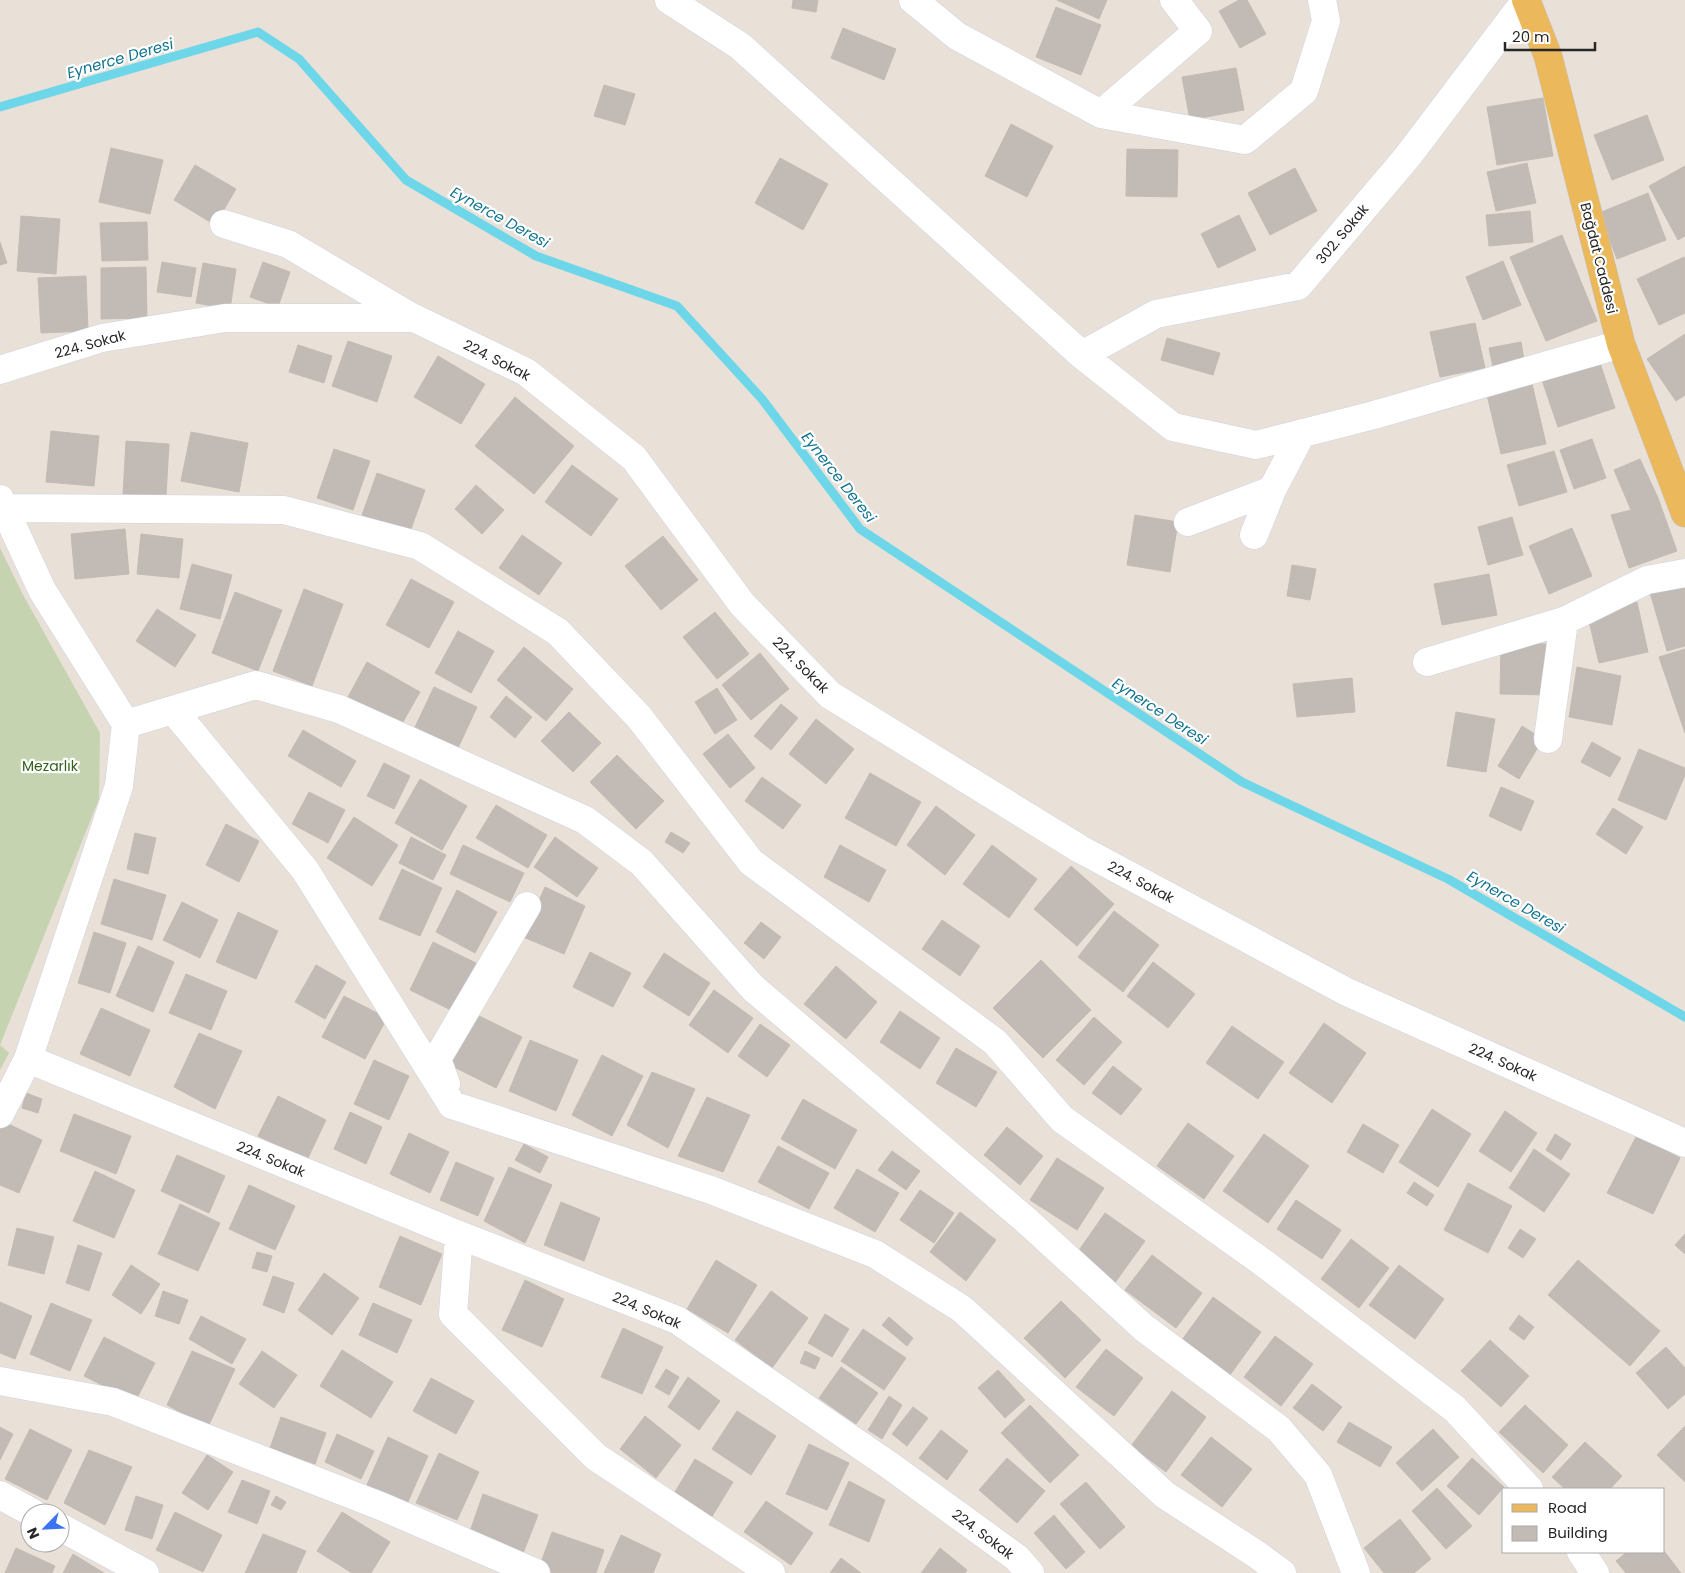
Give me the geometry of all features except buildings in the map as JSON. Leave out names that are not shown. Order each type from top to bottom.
[{"type":"main road","name":"Bağdat Caddesi","points":[[1526,0],[1548,56],[1621,344],[1685,513]]},
{"type":"street","points":[[669,0],[740,46]]},
{"type":"street","points":[[686,0],[740,46],[1082,355],[1173,428],[1256,445],[1374,415],[1621,344]]},
{"type":"street","points":[[913,0],[957,36],[1101,114],[1246,140],[1304,91],[1326,21],[1322,0]]},
{"type":"street","points":[[1101,114],[1198,31],[1174,0]]},
{"type":"street","name":"302. Sokak","points":[[1082,355],[1156,314],[1298,286],[1408,156],[1526,0]]},
{"type":"street","points":[[224,224],[288,244],[414,318]]},
{"type":"street","name":"224. Sokak","points":[[0,370],[102,338],[225,318],[414,318],[526,372],[634,458],[742,604],[830,695],[1080,849],[1347,992],[1685,1143]]},
{"type":"street","points":[[1254,535],[1272,490],[1302,433]]},
{"type":"street","points":[[1188,522],[1272,490]]},
{"type":"street","points":[[0,1114],[28,1059],[118,786],[126,724],[42,590],[2,503],[284,510],[420,546],[558,632],[639,718],[751,862],[995,1042],[1062,1119],[1265,1264],[1455,1408],[1527,1488]]},
{"type":"street","points":[[1427,662],[1564,621],[1647,580],[1685,573]]},
{"type":"street","points":[[1548,739],[1564,621]]},
{"type":"street","points":[[126,724],[256,685],[339,709],[585,820],[642,863],[753,988],[1028,1222],[1144,1328],[1279,1429],[1318,1475],[1356,1573]]},
{"type":"street","points":[[174,710],[305,870],[452,1105],[711,1190],[874,1254],[962,1309],[1165,1495],[1282,1573]]},
{"type":"street","points":[[452,1105],[437,1059],[528,906]]},
{"type":"street","name":"224. Sokak","points":[[28,1059],[459,1235],[677,1320],[889,1465],[1017,1558],[1030,1573]]},
{"type":"street","points":[[459,1235],[453,1314],[596,1457],[771,1573]]},
{"type":"street","points":[[0,1381],[113,1402],[383,1507],[536,1573]]},
{"type":"street","points":[[0,1495],[20,1506]]},
{"type":"street","points":[[70,1533],[145,1573]]},
{"type":"street","points":[[1582,1553],[1595,1573]]},
{"type":"green space","name":"Mezarlık","points":[[0,548],[22,593],[100,733],[99,799],[0,1045]]},
{"type":"green space","points":[[0,1045],[9,1053],[0,1070]]},
{"type":"waterway","name":"Eynerce Deresi","points":[[0,107],[258,32],[299,59],[406,180],[536,256],[677,306],[762,399],[860,529],[1242,782],[1448,879],[1685,1017]]}]
